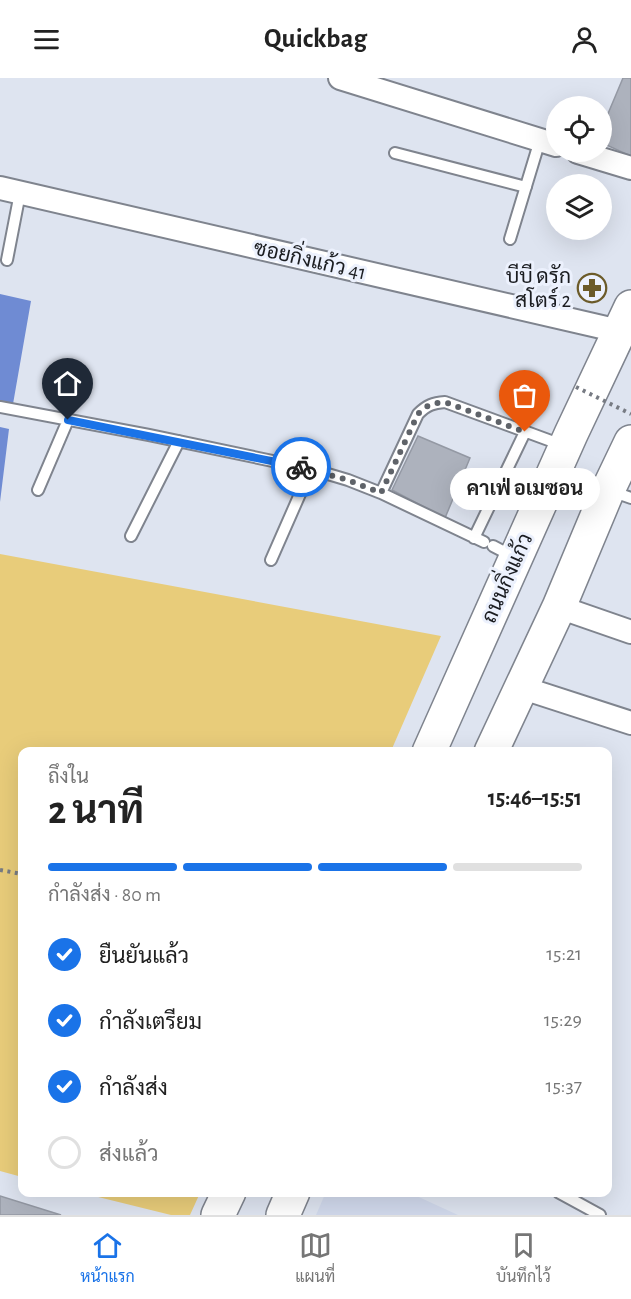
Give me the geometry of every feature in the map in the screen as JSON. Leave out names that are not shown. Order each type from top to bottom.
[{"type":"main road","name":"ถนนกิ่งแก้ว","points":[[431,747],[492,546],[566,447],[625,319]]},
{"type":"main road","points":[[493,747],[559,607],[620,494],[631,442]]},
{"type":"main road","points":[[218,1215],[227,1197]]},
{"type":"main road","points":[[283,1215],[291,1197]]},
{"type":"street","points":[[340,78],[546,141]]},
{"type":"street","points":[[611,162],[631,168]]},
{"type":"street","name":"ซอยกิ่งแก้ว 41","points":[[10,191],[625,319]]},
{"type":"street","points":[[559,607],[631,632]]},
{"type":"street","points":[[520,687],[631,723]]},
{"type":"lane","points":[[510,239],[526,188],[546,146]]},
{"type":"lane","points":[[395,153],[526,188]]},
{"type":"lane","points":[[7,260],[10,191]]},
{"type":"lane","points":[[381,493],[418,414],[424,407],[431,404],[445,402],[566,447]]},
{"type":"lane","points":[[0,407],[311,469],[381,493],[492,546],[525,432]]},
{"type":"lane","points":[[38,490],[68,420]]},
{"type":"lane","points":[[131,536],[178,441]]},
{"type":"lane","points":[[271,560],[311,469]]},
{"type":"lane","points":[[567,1197],[600,1215]]},
{"type":"path","points":[[576,387],[631,414]]},
{"type":"path","points":[[0,870],[18,873]]},
{"type":"shaded area","points":[[0,554],[441,636],[393,747],[18,747],[18,1176],[0,1171]]},
{"type":"shaded area","points":[[98,1197],[198,1197],[190,1215],[171,1215]]},
{"type":"shaded area","points":[[324,1197],[419,1197],[458,1215],[316,1215]]},
{"type":"water","points":[[0,294],[31,301],[13,404],[0,402]]},
{"type":"water","points":[[0,427],[9,429],[0,502]]},
{"type":"building","points":[[623,78],[631,78],[631,156],[612,147],[612,104]]},
{"type":"building","points":[[418,436],[470,458],[445,518],[392,490]]},
{"type":"building","points":[[0,1196],[61,1215],[0,1215]]},
{"type":"way so far","points":[[301,467],[348,480],[381,493],[418,414],[424,407],[431,404],[445,402],[525,432]]},
{"type":"place","name":"บีบี ดรัก สโตร์ 2","points":[[592,288]]},
{"type":"place","name":"คาเฟ่ อเมซอน","points":[[525,432]]},
{"type":"route","points":[[68,420],[301,467]]}]
